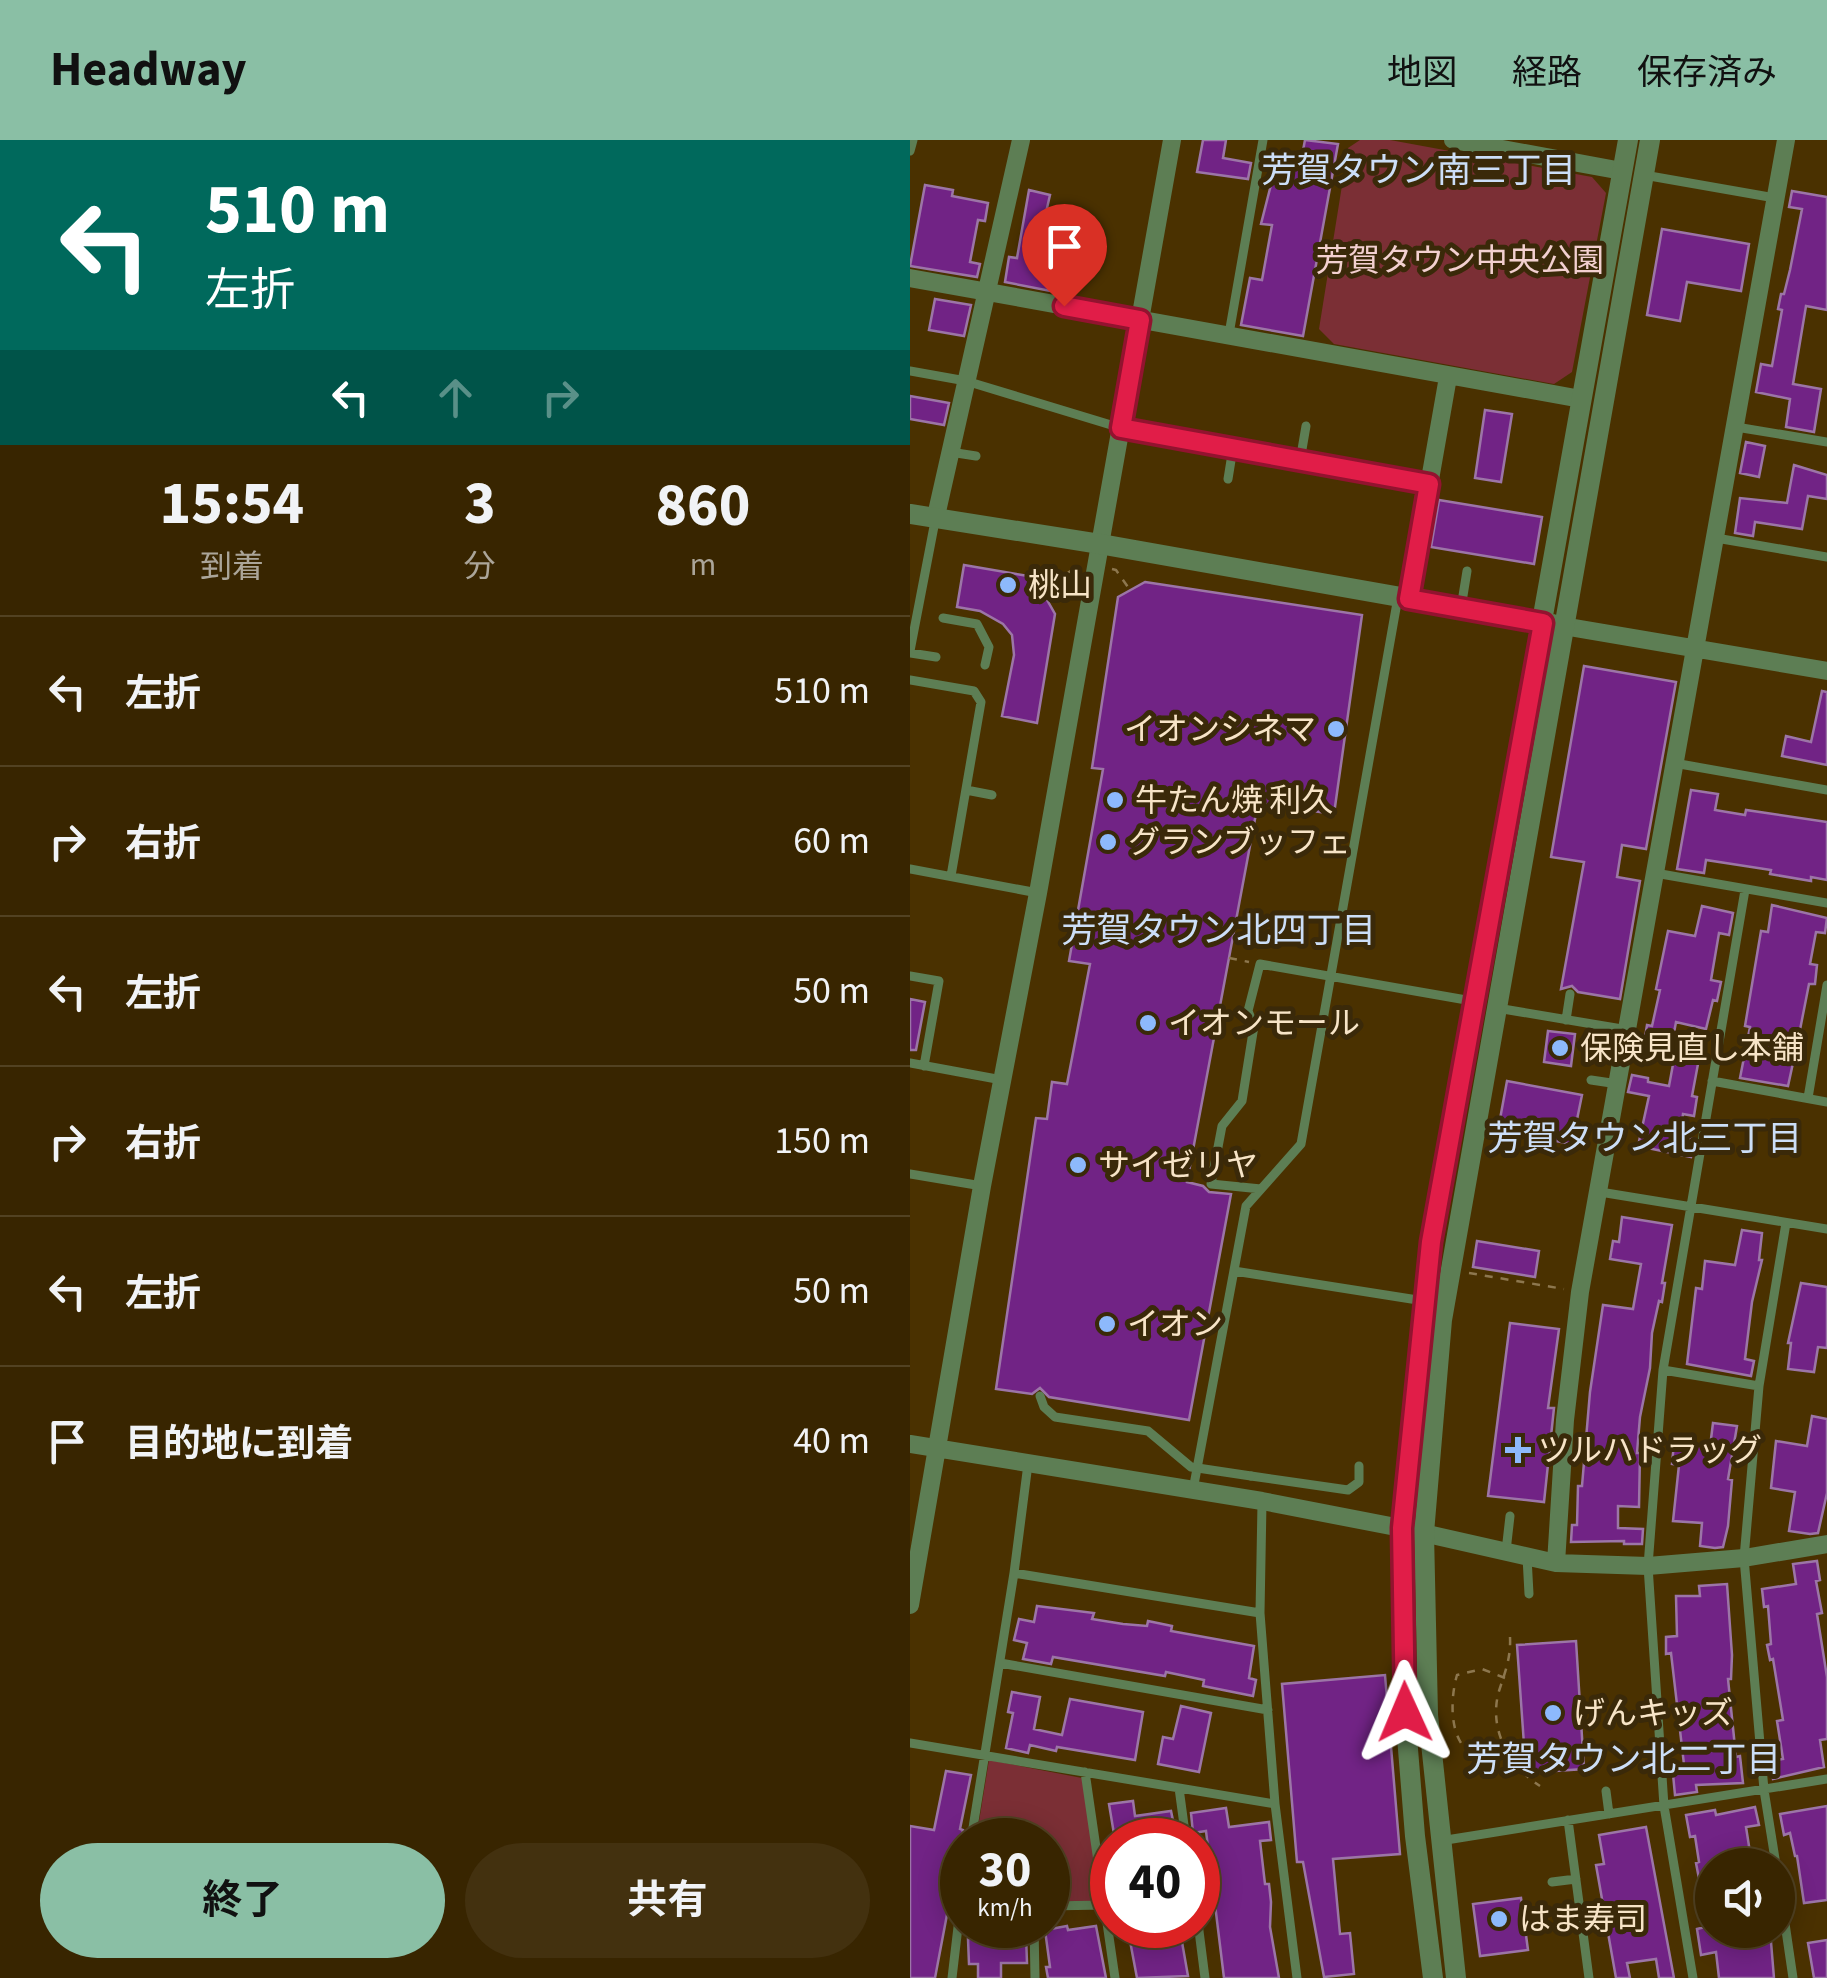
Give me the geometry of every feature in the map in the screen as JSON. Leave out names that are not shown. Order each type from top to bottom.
[{"type":"street","points":[[936,516],[1021,140]]},
{"type":"street","points":[[910,1605],[1172,140]]},
{"type":"street","points":[[1453,140],[1489,143],[1622,171]]},
{"type":"street","points":[[1553,624],[1582,399],[1628,140]]},
{"type":"street","points":[[1433,1978],[1415,1836],[1405,1712],[1402,1528],[1431,1242],[1485,1004],[1553,624],[1650,140]]},
{"type":"street","points":[[1556,1563],[1565,1420],[1580,1292],[1786,140]]},
{"type":"street","points":[[910,278],[1582,399]]},
{"type":"street","points":[[1403,598],[1448,377]]},
{"type":"street","points":[[910,514],[1827,671]]},
{"type":"street","points":[[1456,1978],[1444,1825],[1428,1715],[1435,1631],[1424,1533],[1442,1320],[1485,1004]]},
{"type":"street","points":[[910,1444],[1262,1502],[1556,1563],[1618,1571],[1744,1558],[1827,1544]]},
{"type":"lane","points":[[910,151],[913,140]]},
{"type":"lane","points":[[1229,337],[1263,140]]},
{"type":"lane","points":[[1644,175],[1774,198]]},
{"type":"lane","points":[[910,372],[966,381],[1121,428],[1429,484]]},
{"type":"lane","points":[[1300,460],[1306,426]]},
{"type":"lane","points":[[1734,427],[1827,442]]},
{"type":"lane","points":[[1228,479],[1233,448]]},
{"type":"lane","points":[[950,452],[976,456]]},
{"type":"lane","points":[[936,516],[912,621],[910,652],[936,657]]},
{"type":"lane","points":[[1716,538],[1827,557]]},
{"type":"lane","points":[[1461,608],[1467,572]]},
{"type":"lane","points":[[1193,1490],[1246,1206],[1301,1144],[1403,598]]},
{"type":"lane","points":[[942,618],[977,624],[989,648],[985,665]]},
{"type":"lane","points":[[910,680],[974,691],[982,702],[951,876]]},
{"type":"lane","points":[[1674,763],[1827,790]]},
{"type":"lane","points":[[966,790],[992,794]]},
{"type":"lane","points":[[910,868],[1038,893]]},
{"type":"lane","points":[[1655,873],[1827,903]]},
{"type":"lane","points":[[1692,1978],[1664,1806],[1648,1566],[1662,1370],[1745,890]]},
{"type":"lane","points":[[1261,1189],[1212,1184],[1222,1126],[1242,1101],[1254,1026],[1248,1010],[1260,964],[1628,1030]]},
{"type":"lane","points":[[910,976],[940,982],[924,1066]]},
{"type":"lane","points":[[1808,1098],[1827,985]]},
{"type":"lane","points":[[1566,1020],[1570,994]]},
{"type":"lane","points":[[910,1063],[1002,1080]]},
{"type":"lane","points":[[1592,1080],[1618,1084]]},
{"type":"lane","points":[[1712,1081],[1827,1102]]},
{"type":"lane","points":[[910,1174],[982,1186]]},
{"type":"lane","points":[[1600,1192],[1827,1230]]},
{"type":"lane","points":[[1773,1848],[1764,1790],[1744,1558],[1758,1386],[1786,1222]]},
{"type":"lane","points":[[1234,1271],[1425,1301]]},
{"type":"lane","points":[[1662,1370],[1758,1386]]},
{"type":"lane","points":[[1040,1396],[1044,1407],[1055,1417],[1148,1431],[1191,1467],[1348,1490],[1359,1482],[1358,1466]]},
{"type":"lane","points":[[975,1818],[1028,1461]]},
{"type":"lane","points":[[1262,1502],[1260,1614],[1275,1804],[1297,1978]]},
{"type":"lane","points":[[1506,1551],[1510,1516]]},
{"type":"lane","points":[[1527,1556],[1529,1594]]},
{"type":"lane","points":[[1014,1573],[1260,1614]]},
{"type":"lane","points":[[1000,1663],[1268,1710]]},
{"type":"lane","points":[[910,1743],[1275,1804]]},
{"type":"lane","points":[[1085,1772],[1092,1818]]},
{"type":"lane","points":[[1444,1825],[1568,1820],[1827,1779]]},
{"type":"lane","points":[[1179,1788],[1183,1818]]},
{"type":"lane","points":[[1606,1792],[1609,1814]]},
{"type":"lane","points":[[1568,1820],[1589,1978]]},
{"type":"lane","points":[[1552,1882],[1576,1879]]},
{"type":"lane","points":[[952,1978],[956,1948]]},
{"type":"lane","points":[[1035,1948],[1036,1978]]},
{"type":"lane","points":[[1111,1948],[1116,1978]]},
{"type":"lane","points":[[1201,1948],[1205,1978]]},
{"type":"lane","points":[[1789,1948],[1793,1978]]},
{"type":"path","points":[[1229,958],[1260,964]]},
{"type":"path","points":[[1451,1270],[1580,1292]]},
{"type":"path","points":[[1510,1637],[1497,1719],[1508,1756],[1524,1776],[1540,1786]]},
{"type":"path","points":[[1505,1678],[1482,1669],[1457,1676],[1452,1706],[1456,1730],[1466,1748],[1482,1758],[1508,1756]]},
{"type":"green space","name":"芳賀タウン中央公園","points":[[1360,140],[1390,140],[1592,177],[1606,193],[1572,372],[1554,384],[1334,344],[1319,329],[1348,148]]},
{"type":"green space","points":[[989,1760],[1082,1778],[1090,1830],[1090,1902],[1070,1901],[1070,1818],[980,1818]]},
{"type":"building","points":[[1203,140],[1226,140],[1223,158],[1251,163],[1248,179],[1197,172]]},
{"type":"building","points":[[1305,140],[1338,144],[1303,336],[1241,325],[1250,278],[1262,280],[1272,225],[1261,224],[1275,169],[1266,168],[1269,155],[1301,161]]},
{"type":"building","points":[[925,185],[953,190],[952,196],[988,203],[985,221],[978,220],[970,262],[980,264],[977,277],[910,266]]},
{"type":"building","points":[[1029,190],[1050,195],[1041,234],[1044,239],[1070,243],[1061,293],[1005,282],[1009,257],[1017,258]]},
{"type":"building","points":[[1792,191],[1827,197],[1827,310],[1806,306],[1793,384],[1821,389],[1814,432],[1786,427],[1790,399],[1756,392],[1761,364],[1772,366],[1782,310],[1778,309],[1802,209],[1789,207]]},
{"type":"building","points":[[1662,229],[1749,244],[1741,291],[1687,282],[1680,321],[1647,315]]},
{"type":"building","points":[[935,299],[971,305],[964,336],[929,330]]},
{"type":"building","points":[[910,396],[949,403],[944,425],[910,419]]},
{"type":"building","points":[[1485,410],[1512,414],[1501,482],[1475,478]]},
{"type":"building","points":[[1746,442],[1765,446],[1759,477],[1740,473]]},
{"type":"building","points":[[1794,465],[1827,475],[1827,499],[1808,496],[1802,529],[1755,522],[1753,536],[1735,533],[1740,498],[1787,503]]},
{"type":"building","points":[[1439,500],[1542,517],[1534,564],[1431,547]]},
{"type":"building","points":[[964,565],[1034,577],[1055,614],[1037,723],[1002,716],[1014,655],[1012,635],[1003,624],[980,611],[957,607]]},
{"type":"building","name":"イオンモール","points":[[1145,582],[1362,615],[1334,814],[1258,803],[1187,1182],[1209,1192],[1231,1194],[1189,1420],[1049,1397],[1040,1388],[1032,1394],[996,1389],[1036,1118],[1047,1119],[1052,1082],[1067,1084],[1090,964],[1069,961],[1103,769],[1092,768],[1118,597]]},
{"type":"building","points":[[1584,666],[1676,682],[1646,849],[1622,845],[1617,877],[1640,881],[1620,999],[1578,992],[1572,986],[1561,989],[1584,862],[1551,857]]},
{"type":"building","points":[[1822,691],[1827,692],[1827,765],[1782,756],[1786,736],[1811,742]]},
{"type":"building","points":[[1691,790],[1718,794],[1715,810],[1745,815],[1746,810],[1827,822],[1827,880],[1811,877],[1811,881],[1706,860],[1704,873],[1677,869]]},
{"type":"building","points":[[1772,905],[1827,918],[1825,933],[1816,932],[1810,964],[1817,965],[1815,984],[1809,984],[1797,1045],[1802,1046],[1788,1086],[1740,1078],[1761,931],[1768,932]]},
{"type":"building","points":[[1702,906],[1733,913],[1729,935],[1719,933],[1711,980],[1721,982],[1706,1029],[1676,1022],[1671,1049],[1644,1044],[1660,990],[1656,989],[1668,931],[1695,936]]},
{"type":"building","points":[[910,999],[925,1002],[916,1050],[910,1050]]},
{"type":"building","name":"保険見直し本舗","points":[[1548,1031],[1575,1034],[1571,1066],[1544,1062]]},
{"type":"building","points":[[1674,1059],[1698,1064],[1692,1096],[1697,1097],[1694,1116],[1683,1114],[1680,1138],[1694,1139],[1691,1157],[1638,1146],[1649,1096],[1628,1092],[1632,1075],[1669,1086]]},
{"type":"building","points":[[1507,1081],[1582,1095],[1572,1144],[1498,1130]]},
{"type":"building","points":[[1622,1217],[1672,1225],[1640,1417],[1639,1507],[1618,1506],[1618,1528],[1643,1529],[1642,1544],[1571,1542],[1572,1525],[1577,1525],[1578,1486],[1582,1486],[1603,1305],[1633,1309],[1641,1264],[1610,1259],[1613,1241],[1619,1242]]},
{"type":"building","points":[[1742,1230],[1762,1233],[1762,1260],[1745,1359],[1754,1361],[1751,1376],[1687,1364],[1696,1288],[1702,1289],[1705,1261],[1735,1265]]},
{"type":"building","points":[[1477,1241],[1539,1251],[1535,1277],[1473,1267]]},
{"type":"building","points":[[1801,1283],[1827,1287],[1827,1348],[1818,1347],[1814,1372],[1788,1369],[1788,1343]]},
{"type":"building","points":[[1510,1323],[1559,1329],[1548,1408],[1554,1408],[1544,1502],[1488,1496]]},
{"type":"building","points":[[1812,1416],[1827,1419],[1827,1493],[1818,1533],[1810,1534],[1789,1531],[1795,1492],[1771,1488],[1776,1441],[1807,1446]]},
{"type":"building","points":[[1713,1423],[1737,1426],[1728,1479],[1732,1480],[1728,1526],[1723,1547],[1715,1548],[1700,1546],[1702,1523],[1673,1521],[1679,1465],[1672,1464],[1674,1443],[1710,1447]]},
{"type":"building","points":[[1817,1561],[1822,1613],[1817,1614],[1827,1677],[1827,1739],[1820,1740],[1824,1767],[1773,1779],[1770,1761],[1783,1759],[1777,1721],[1783,1720],[1767,1645],[1771,1644],[1768,1606],[1764,1607],[1762,1589],[1796,1584],[1793,1564]]},
{"type":"building","points":[[1727,1584],[1732,1655],[1728,1679],[1736,1757],[1740,1756],[1743,1783],[1696,1785],[1697,1792],[1675,1795],[1673,1774],[1685,1773],[1671,1653],[1666,1654],[1666,1637],[1677,1636],[1676,1596],[1700,1596],[1699,1586]]},
{"type":"building","points":[[1037,1606],[1094,1613],[1092,1619],[1123,1624],[1147,1626],[1148,1621],[1172,1626],[1171,1631],[1254,1646],[1249,1678],[1256,1680],[1253,1696],[1203,1686],[1204,1680],[1166,1672],[1165,1676],[1053,1657],[1051,1664],[1023,1659],[1027,1643],[1014,1640],[1019,1619],[1034,1622]]},
{"type":"building","points":[[1576,1641],[1584,1769],[1526,1773],[1517,1645]]},
{"type":"building","points":[[1385,1675],[1400,1854],[1333,1859],[1340,1934],[1350,1933],[1354,1974],[1324,1977],[1303,1862],[1297,1862],[1282,1684]]},
{"type":"building","points":[[1012,1692],[1040,1697],[1034,1729],[1062,1735],[1070,1699],[1143,1712],[1135,1760],[1057,1747],[1056,1751],[1030,1745],[1028,1753],[1006,1748],[1013,1713],[1008,1712]]},
{"type":"building","points":[[1181,1706],[1211,1713],[1199,1772],[1158,1764],[1163,1737],[1173,1739]]},
{"type":"building","points":[[946,1771],[971,1775],[962,1818],[940,1818],[941,1948],[935,1978],[910,1978],[910,1826],[934,1830]]},
{"type":"building","points":[[1133,1801],[1135,1816],[1171,1811],[1172,1818],[1111,1818],[1109,1804]]},
{"type":"building","points":[[1827,1806],[1827,1900],[1804,1903],[1795,1848],[1790,1833],[1784,1835],[1780,1814]]},
{"type":"building","points":[[1755,1807],[1759,1825],[1746,1827],[1749,1848],[1697,1848],[1695,1836],[1690,1837],[1686,1815],[1715,1810],[1716,1815]]},
{"type":"building","points":[[1226,1808],[1229,1827],[1269,1822],[1271,1840],[1260,1841],[1265,1884],[1269,1884],[1270,1927],[1279,1978],[1224,1978],[1220,1945],[1220,1818],[1192,1818],[1191,1813]]},
{"type":"building","points":[[1646,1827],[1674,1978],[1659,1978],[1656,1959],[1627,1963],[1630,1978],[1616,1978],[1596,1865],[1604,1864],[1599,1835]]},
{"type":"building","points":[[1521,1898],[1528,1950],[1480,1956],[1473,1904]]},
{"type":"building","points":[[1090,1927],[1090,1948],[1100,1948],[1106,1978],[1048,1978],[1046,1967],[1050,1967],[1047,1948],[1070,1948],[1070,1930]]},
{"type":"building","points":[[1827,1940],[1827,1978],[1814,1978],[1808,1943]]},
{"type":"building","points":[[968,1948],[1026,1948],[1027,1963],[1001,1963],[1001,1978],[978,1978],[978,1964],[969,1964]]},
{"type":"building","points":[[1131,1948],[1183,1948],[1188,1976],[1137,1978]]},
{"type":"building","points":[[1700,1948],[1772,1948],[1774,1978],[1719,1978],[1716,1952],[1701,1955]]},
{"type":"place","name":"桃山","points":[[1008,585]]},
{"type":"place","name":"イオンシネマ","points":[[1336,729]]},
{"type":"place","name":"牛たん焼 利久","points":[[1115,800]]},
{"type":"place","name":"グランブッフェ","points":[[1108,842]]},
{"type":"place","name":"イオンモール","points":[[1148,1023]]},
{"type":"place","name":"保険見直し本舗","points":[[1560,1048]]},
{"type":"place","name":"サイゼリヤ","points":[[1078,1165]]},
{"type":"place","name":"イオン","points":[[1107,1324]]},
{"type":"place","name":"ツルハドラッグ","points":[[1518,1450]]},
{"type":"place","name":"げんキッズ","points":[[1553,1713]]},
{"type":"place","name":"はま寿司","points":[[1499,1919]]},
{"type":"district","name":"芳賀タウン南三丁目","points":[[1419,170]]},
{"type":"district","name":"芳賀タウン北四丁目","points":[[1219,930]]},
{"type":"district","name":"芳賀タウン北三丁目","points":[[1645,1138]]},
{"type":"district","name":"芳賀タウン北二丁目","points":[[1624,1759]]},
{"type":"route","points":[[1064,306],[1140,320],[1121,428],[1429,484],[1409,599],[1543,623],[1431,1242],[1402,1528],[1405,1712]]}]
